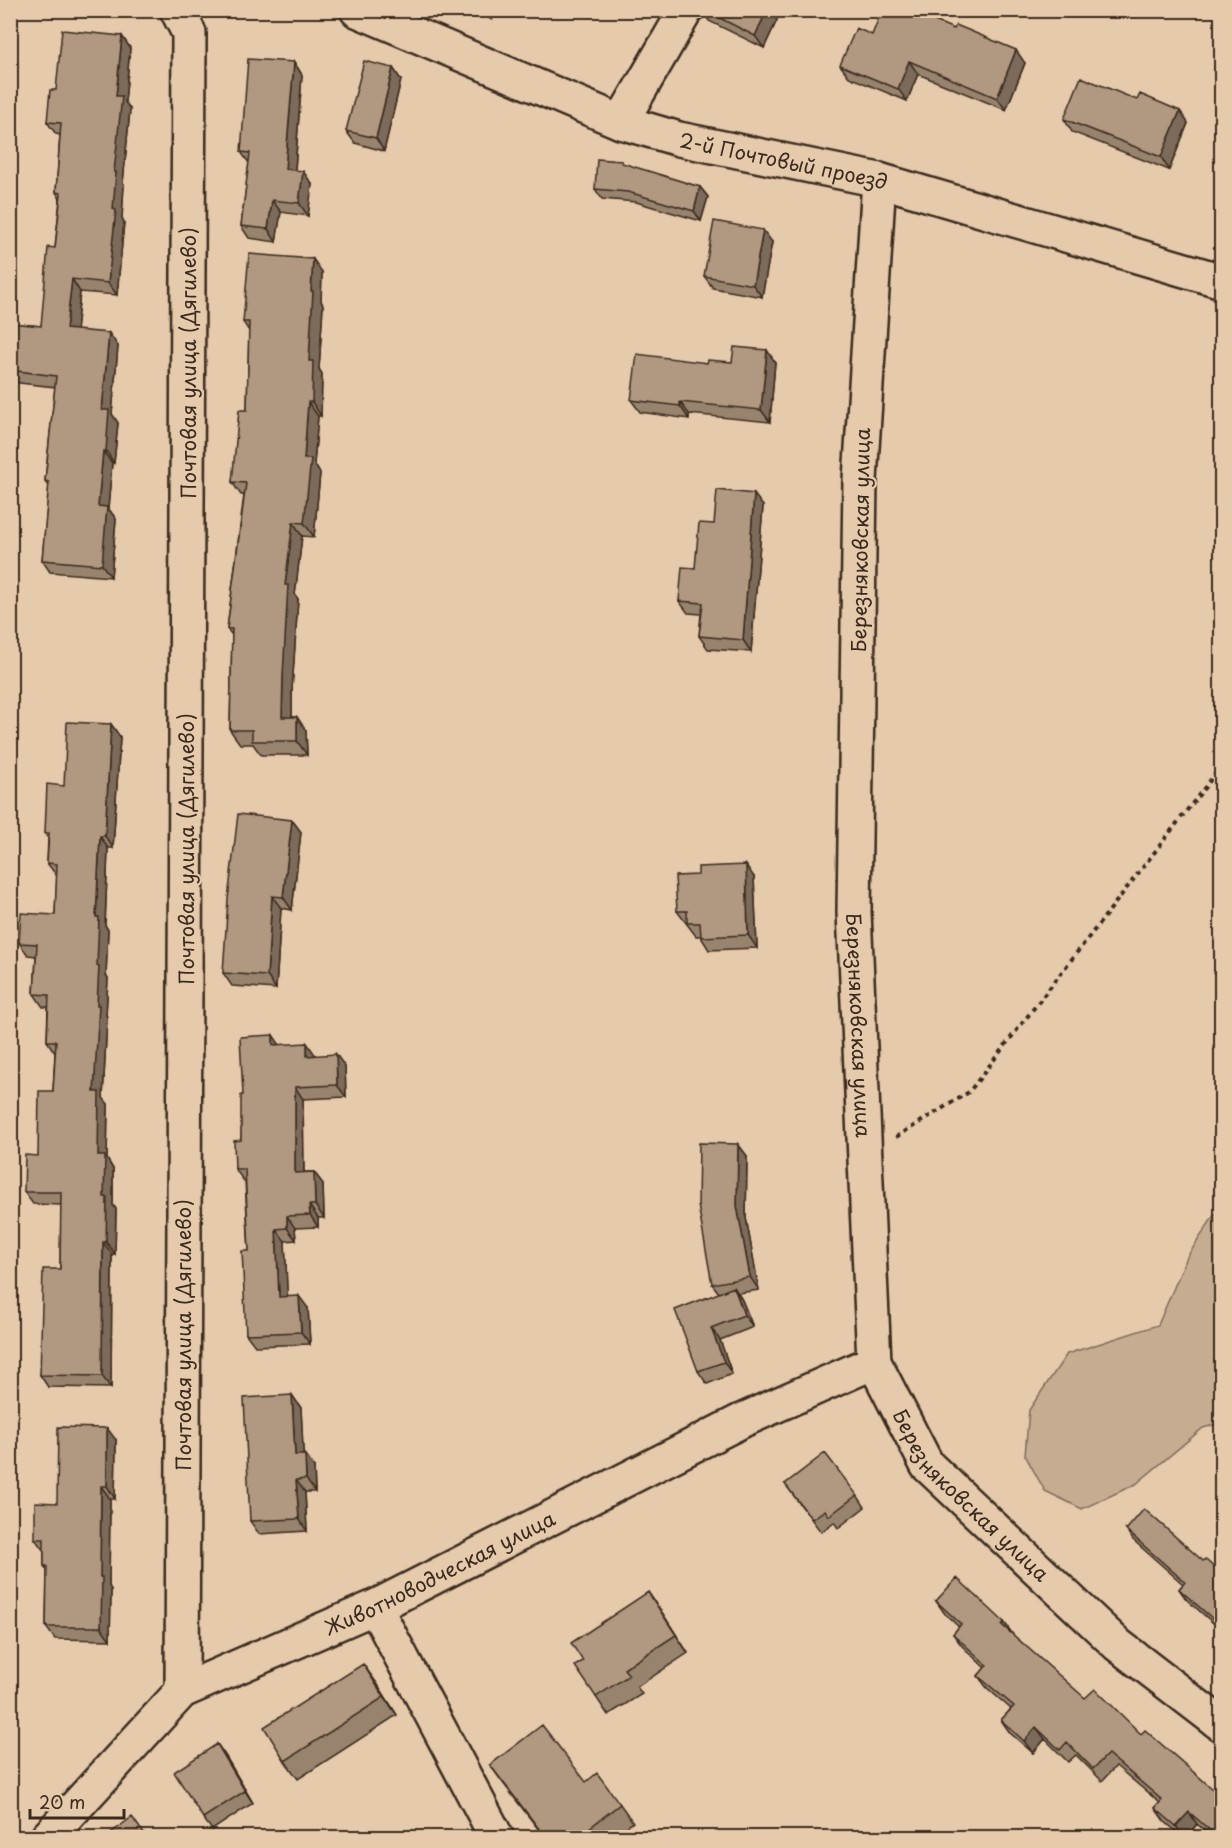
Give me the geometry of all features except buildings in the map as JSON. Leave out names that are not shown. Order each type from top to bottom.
[{"type":"street","name":"Почтовая улица (Дягилево)","points":[[177,10],[189,33],[182,1691]]},
{"type":"street","name":"2-й Почтовый проезд","points":[[357,10],[621,122],[679,139],[879,180],[1221,281]]},
{"type":"street","points":[[621,122],[686,10]]},
{"type":"street","name":"Березняковская улица","points":[[879,180],[860,480],[854,912],[874,1362],[927,1466],[1118,1645],[1221,1725]]},
{"type":"street","name":"Животноводческая улица","points":[[47,1838],[182,1691],[375,1607],[744,1420],[874,1362]]},
{"type":"street","points":[[375,1607],[496,1838]]},
{"type":"path","points":[[865,1156],[969,1092],[1221,765]]},
{"type":"shaded area","points":[[1221,1213],[1221,1423],[1203,1428],[1136,1484],[1082,1509],[1045,1491],[1025,1455],[1029,1410],[1067,1354],[1158,1325],[1187,1257],[1215,1214]]}]
